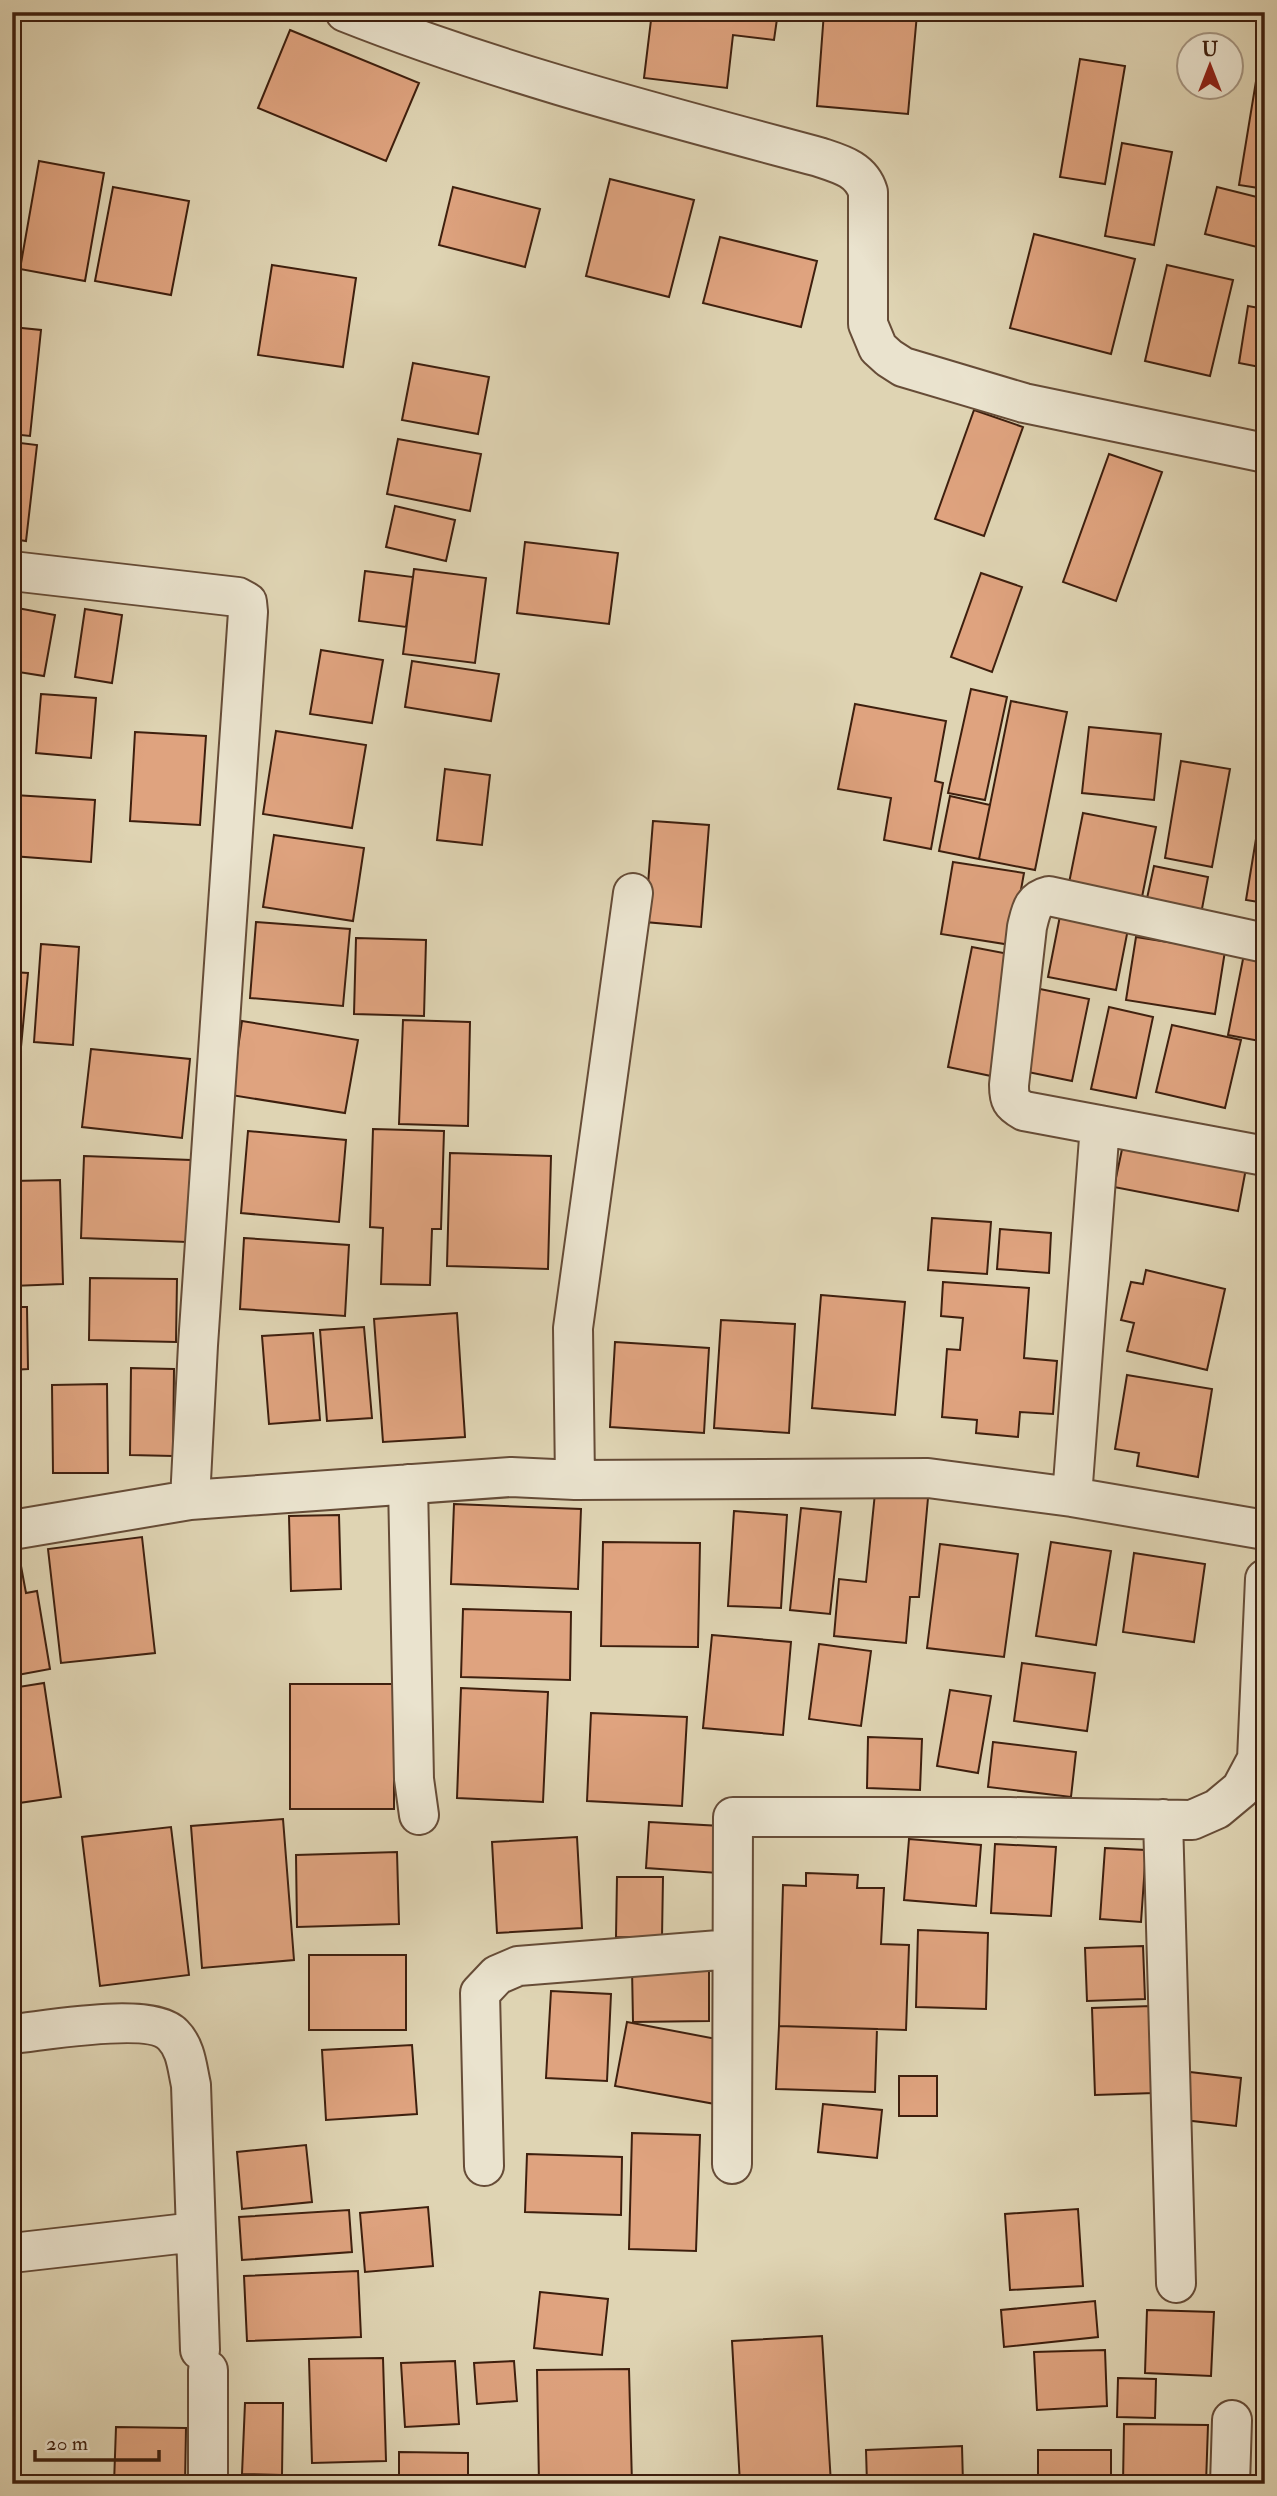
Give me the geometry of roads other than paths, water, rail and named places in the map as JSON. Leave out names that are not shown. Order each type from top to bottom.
[{"type":"street","points":[[345,12],[435,47],[563,88],[819,157],[862,177],[868,192],[868,324],[878,348],[903,367],[1024,403],[1265,453]]},
{"type":"street","points":[[12,572],[238,597],[247,602],[190,1500]]},
{"type":"street","points":[[575,1480],[573,1328],[633,893]]},
{"type":"street","points":[[1265,943],[1049,896],[1040,898],[1033,905],[1027,927],[1009,1099],[1014,1106],[1024,1111],[1265,1156]]},
{"type":"street","points":[[1072,1497],[1100,1125]]},
{"type":"street","points":[[12,1530],[190,1500],[510,1478],[928,1478],[1072,1497],[1265,1530]]},
{"type":"street","points":[[408,1484],[414,1779],[419,1815]]},
{"type":"street","points":[[732,2164],[733,1817],[1192,1820],[1217,1809],[1241,1789],[1256,1759],[1265,1579]]},
{"type":"street","points":[[1163,1819],[1177,2283]]},
{"type":"street","points":[[484,2166],[480,1993],[497,1975],[518,1966],[732,1949]]},
{"type":"street","points":[[12,2035],[107,2024],[144,2023],[171,2032],[183,2048],[191,2085],[208,2484]]},
{"type":"street","points":[[12,2253],[196,2232]]},
{"type":"street","points":[[1230,2484],[1232,2420]]}]
